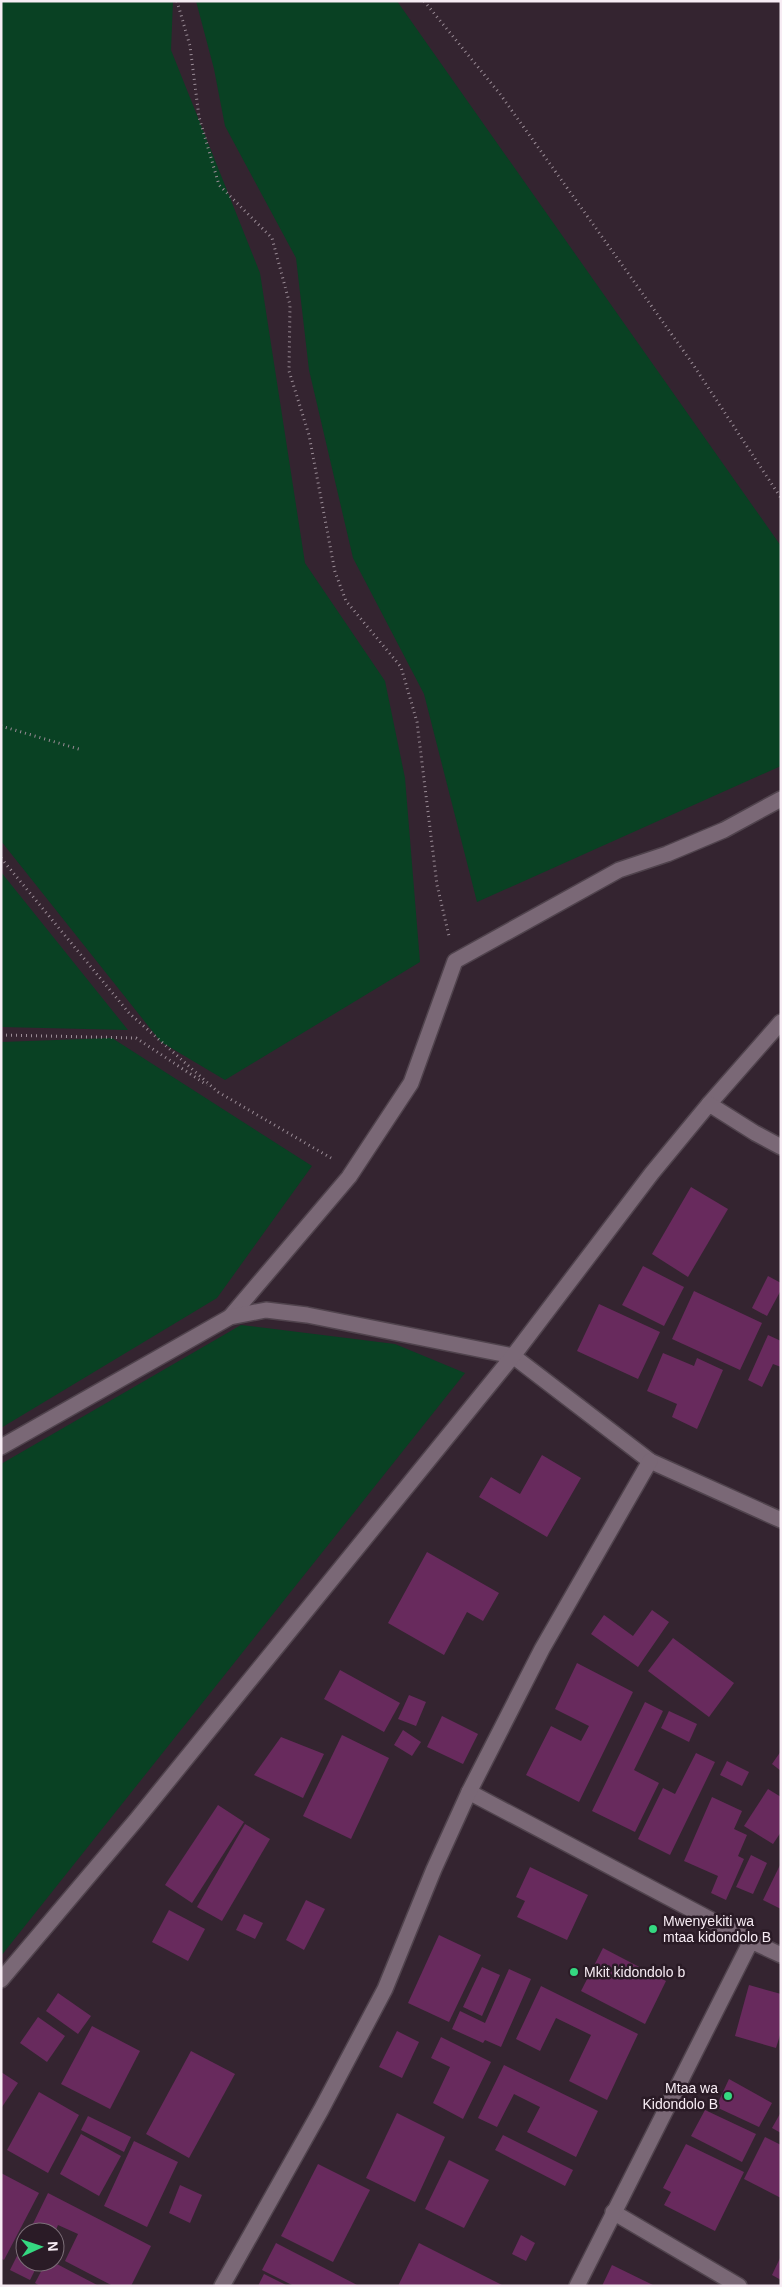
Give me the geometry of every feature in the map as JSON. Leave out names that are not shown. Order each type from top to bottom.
[{"type":"street","points":[[230,1317],[353,1171],[412,1083],[455,961],[619,870],[667,854],[724,830],[781,800]]},
{"type":"street","points":[[1,1980],[137,1819],[513,1356],[652,1172],[781,1022]]},
{"type":"street","points":[[709,1104],[781,1147]]},
{"type":"street","points":[[1,1448],[230,1317],[266,1310],[307,1314],[513,1356],[650,1461],[781,1520]]},
{"type":"street","points":[[222,2286],[316,2119],[385,1989],[434,1869],[469,1792],[542,1650],[650,1461]]},
{"type":"street","points":[[469,1792],[781,1955]]},
{"type":"street","points":[[577,2286],[751,1941]]},
{"type":"street","points":[[613,2212],[739,2286]]},
{"type":"path","points":[[177,1],[190,46],[199,117],[218,185],[272,238],[290,305],[289,372],[309,435],[335,572],[346,601],[401,667],[417,722],[437,885],[455,961]]},
{"type":"path","points":[[424,1],[500,94],[690,360],[781,498]]},
{"type":"path","points":[[1,726],[82,750]]},
{"type":"path","points":[[1,858],[129,1013],[218,1092]]},
{"type":"path","points":[[1,1035],[136,1038],[218,1092],[353,1171]]},
{"type":"green space","points":[[1,1],[173,1],[171,50],[260,273],[305,563],[385,681],[405,778],[420,962],[225,1080],[161,1042],[1,841]]},
{"type":"green space","points":[[196,1],[397,1],[781,546],[781,766],[477,902],[424,694],[353,558],[309,370],[296,258],[225,126],[214,69]]},
{"type":"green space","points":[[1,872],[128,1030],[1,1027]]},
{"type":"green space","points":[[112,1038],[312,1166],[217,1298],[1,1428],[1,1042]]},
{"type":"green space","points":[[241,1325],[395,1344],[465,1373],[1,1956],[1,1464]]},
{"type":"building","points":[[691,1187],[728,1209],[688,1277],[652,1254]]},
{"type":"building","points":[[643,1266],[684,1287],[664,1326],[622,1305]]},
{"type":"building","points":[[768,1276],[781,1283],[781,1290],[767,1316],[752,1308]]},
{"type":"building","points":[[694,1291],[762,1323],[740,1370],[672,1339]]},
{"type":"building","points":[[599,1304],[660,1332],[638,1379],[577,1351]]},
{"type":"building","points":[[768,1335],[781,1341],[781,1367],[773,1364],[762,1387],[748,1380]]},
{"type":"building","points":[[663,1353],[694,1366],[697,1358],[723,1370],[697,1429],[672,1417],[677,1404],[647,1391]]},
{"type":"building","points":[[542,1455],[581,1478],[547,1537],[479,1497],[491,1477],[520,1494]]},
{"type":"building","points":[[427,1552],[499,1593],[483,1621],[467,1612],[444,1655],[388,1623]]},
{"type":"building","points":[[652,1610],[669,1622],[638,1667],[591,1634],[604,1615],[633,1636]]},
{"type":"building","points":[[673,1638],[734,1683],[709,1717],[648,1671]]},
{"type":"building","points":[[577,1663],[633,1692],[579,1802],[526,1775],[551,1726],[581,1741],[589,1726],[555,1709]]},
{"type":"building","points":[[340,1670],[400,1703],[384,1732],[324,1699]]},
{"type":"building","points":[[409,1695],[426,1702],[416,1726],[398,1719]]},
{"type":"building","points":[[645,1702],[663,1711],[634,1770],[659,1783],[635,1832],[592,1811]]},
{"type":"building","points":[[669,1711],[697,1724],[689,1742],[661,1728]]},
{"type":"building","points":[[442,1716],[478,1734],[463,1764],[427,1747]]},
{"type":"building","points":[[403,1730],[421,1742],[412,1756],[394,1745]]},
{"type":"building","points":[[342,1735],[389,1758],[351,1839],[303,1816]]},
{"type":"building","points":[[281,1737],[324,1754],[303,1798],[254,1775]]},
{"type":"building","points":[[781,1751],[781,1771],[772,1764]]},
{"type":"building","points":[[696,1753],[715,1762],[670,1855],[638,1839],[663,1788],[675,1794]]},
{"type":"building","points":[[727,1761],[749,1772],[742,1786],[720,1775]]},
{"type":"building","points":[[768,1789],[781,1797],[781,1832],[773,1844],[744,1826]]},
{"type":"building","points":[[712,1797],[742,1811],[734,1829],[747,1835],[738,1856],[744,1859],[726,1900],[711,1893],[718,1876],[684,1861]]},
{"type":"building","points":[[218,1805],[244,1822],[192,1903],[165,1885]]},
{"type":"building","points":[[245,1824],[270,1839],[222,1921],[197,1907]]},
{"type":"building","points":[[751,1855],[767,1863],[753,1894],[736,1887]]},
{"type":"building","points":[[781,1863],[781,1909],[763,1900]]},
{"type":"building","points":[[530,1867],[588,1895],[567,1940],[517,1917],[525,1901],[516,1897]]},
{"type":"building","points":[[306,1900],[325,1909],[304,1950],[286,1940]]},
{"type":"building","points":[[169,1910],[205,1929],[188,1961],[152,1942]]},
{"type":"building","points":[[244,1914],[263,1923],[255,1939],[236,1930]]},
{"type":"building","points":[[439,1935],[481,1955],[449,2022],[408,2003]]},
{"type":"building","points":[[603,1948],[666,1981],[645,2024],[581,1991]]},
{"type":"building","points":[[482,1967],[500,1975],[482,2016],[463,2007]]},
{"type":"building","points":[[509,1969],[531,1979],[501,2047],[485,2040],[483,2043],[452,2029],[460,2011],[485,2023]]},
{"type":"building","points":[[749,1985],[781,1994],[781,2032],[776,2048],[735,2036]]},
{"type":"building","points":[[541,1986],[638,2034],[607,2100],[569,2081],[591,2035],[556,2018],[540,2051],[516,2039]]},
{"type":"building","points":[[58,1993],[91,2016],[78,2034],[46,2011]]},
{"type":"building","points":[[38,2017],[65,2036],[47,2062],[20,2043]]},
{"type":"building","points":[[92,2026],[140,2051],[110,2109],[61,2084]]},
{"type":"building","points":[[397,2031],[419,2042],[402,2078],[379,2067]]},
{"type":"building","points":[[441,2037],[491,2062],[463,2119],[433,2103],[450,2067],[431,2058]]},
{"type":"building","points":[[191,2051],[235,2074],[189,2158],[146,2134]]},
{"type":"building","points":[[504,2065],[598,2111],[576,2157],[527,2132],[540,2107],[514,2094],[497,2127],[478,2118]]},
{"type":"building","points":[[1,2072],[18,2083],[2,2107],[1,2106]]},
{"type":"building","points":[[729,2079],[772,2103],[759,2127],[716,2107]]},
{"type":"building","points":[[39,2092],[79,2115],[48,2173],[7,2150]]},
{"type":"building","points":[[705,2110],[756,2134],[742,2162],[691,2136]]},
{"type":"building","points":[[781,2112],[781,2133],[772,2128]]},
{"type":"building","points":[[397,2113],[445,2137],[415,2202],[366,2178]]},
{"type":"building","points":[[88,2116],[131,2137],[124,2152],[81,2130]]},
{"type":"building","points":[[81,2134],[121,2156],[99,2196],[60,2174]]},
{"type":"building","points":[[503,2135],[573,2170],[565,2186],[495,2150]]},
{"type":"building","points":[[765,2137],[781,2145],[781,2198],[744,2179]]},
{"type":"building","points":[[134,2141],[178,2162],[147,2227],[104,2206]]},
{"type":"building","points":[[686,2144],[744,2172],[715,2231],[664,2205],[671,2192],[663,2188]]},
{"type":"building","points":[[449,2160],[489,2180],[464,2228],[425,2209]]},
{"type":"building","points":[[318,2164],[370,2190],[333,2262],[281,2236]]},
{"type":"building","points":[[1,2173],[39,2193],[24,2222],[15,2222],[15,2239],[4,2260],[1,2258]]},
{"type":"building","points":[[180,2185],[202,2195],[190,2223],[169,2213]]},
{"type":"building","points":[[48,2193],[151,2246],[131,2286],[113,2286],[65,2261],[78,2234],[65,2228],[65,2222],[34,2222]]},
{"type":"building","points":[[521,2235],[535,2243],[526,2261],[512,2254]]},
{"type":"building","points":[[276,2243],[359,2286],[294,2286],[262,2270]]},
{"type":"building","points":[[419,2243],[504,2286],[398,2286]]},
{"type":"building","points":[[781,2256],[781,2280],[772,2275]]},
{"type":"building","points":[[15,2260],[15,2272],[34,2272],[30,2280],[10,2270]]},
{"type":"building","points":[[612,2265],[655,2286],[602,2286]]},
{"type":"building","points":[[65,2268],[99,2286],[40,2286],[35,2283],[41,2272],[65,2272]]},
{"type":"building","points":[[264,2274],[288,2286],[258,2286]]},
{"type":"place","name":"Mwenyekiti wa mtaa kidondolo B","points":[[653,1929]]},
{"type":"place","name":"Mkit kidondolo b","points":[[574,1972]]},
{"type":"place","name":"Mtaa wa Kidondolo B","points":[[728,2096]]}]
